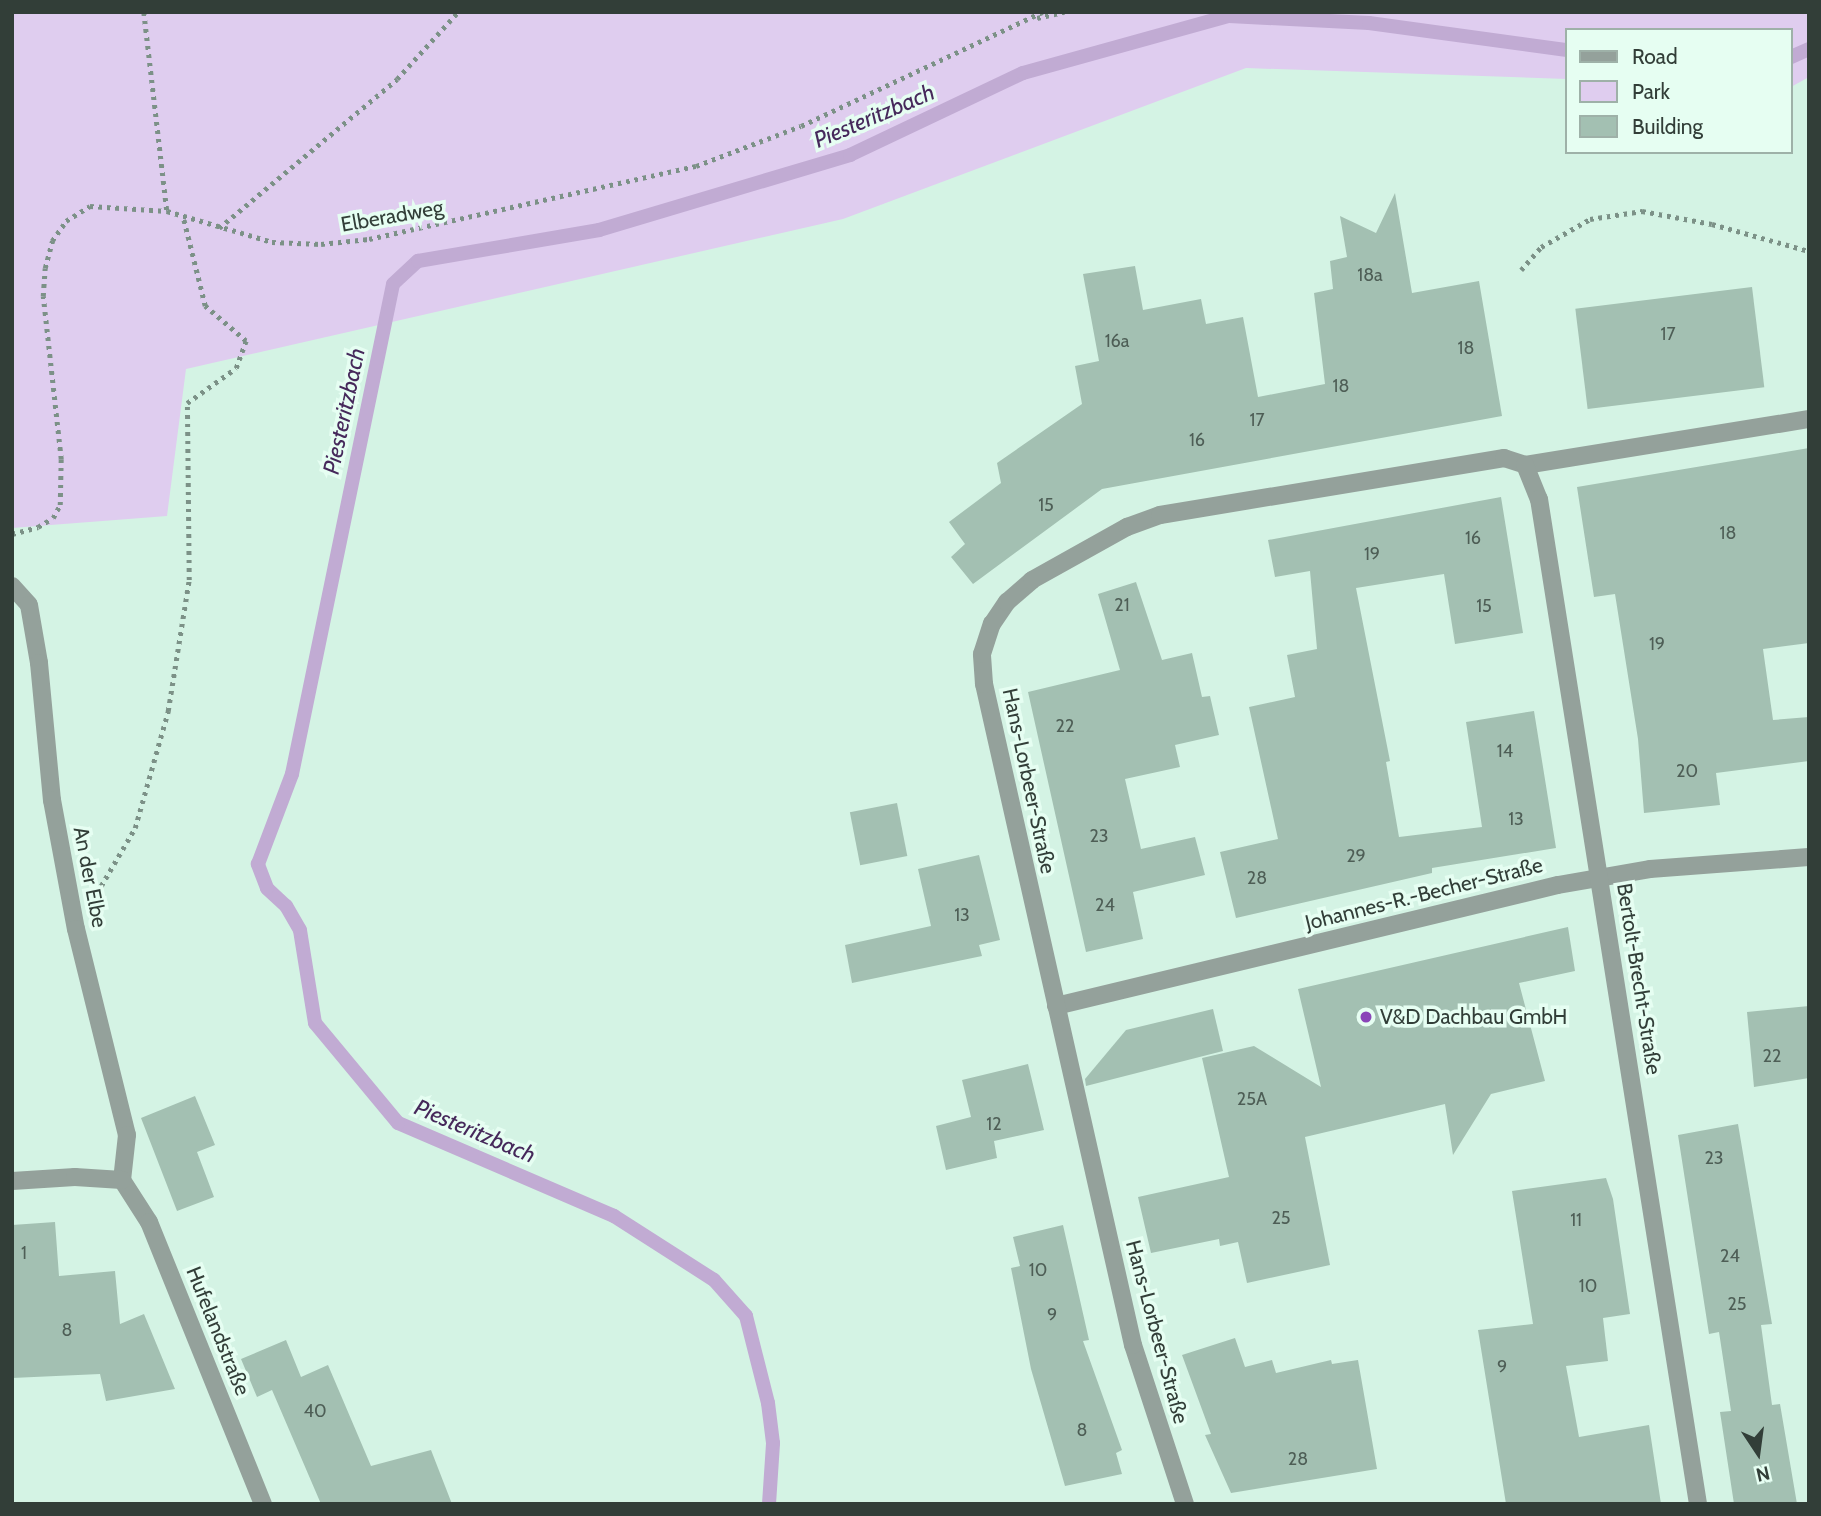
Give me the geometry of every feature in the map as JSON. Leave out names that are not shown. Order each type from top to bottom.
[{"type":"street","points":[[1525,466],[1809,419]]},
{"type":"street","name":"Hans-Lorbeer-Straße","points":[[1185,1504],[1133,1345],[984,684],[982,653],[992,624],[1007,602],[1032,580],[1084,549],[1160,516],[1474,460],[1504,458],[1525,466]]},
{"type":"street","name":"Bertolt-Brecht-Straße","points":[[1525,466],[1539,499],[1698,1504]]},
{"type":"street","name":"An der Elbe","points":[[12,586],[29,605],[52,800],[76,929],[127,1135],[122,1180]]},
{"type":"street","name":"Johannes-R.-Becher-Straße","points":[[1056,1006],[1599,877],[1809,857]]},
{"type":"street","points":[[12,1181],[75,1177],[122,1180]]},
{"type":"street","name":"Hufelandstraße","points":[[122,1180],[149,1222],[263,1504]]},
{"type":"path","points":[[144,12],[167,211]]},
{"type":"path","points":[[218,229],[397,79],[457,12]]},
{"type":"path","name":"Elberadweg","points":[[12,534],[38,527],[53,518],[60,505],[61,458],[43,296],[52,241],[66,221],[90,206],[167,211],[218,229],[272,242],[321,244],[369,239],[696,166],[802,126],[1035,19],[1042,12]]},
{"type":"path","points":[[1035,19],[1064,12]]},
{"type":"path","points":[[1521,270],[1541,247],[1590,219],[1642,211],[1712,224],[1809,251]]},
{"type":"path","points":[[76,929],[135,828],[168,711],[189,580],[187,403],[236,368],[246,341],[205,306],[183,216]]},
{"type":"green space","points":[[12,12],[1809,12],[1809,77],[1793,86],[1793,28],[1566,28],[1566,79],[1246,68],[843,219],[186,369],[167,516],[12,528]]},
{"type":"building","points":[[1395,193],[1412,293],[1479,281],[1502,416],[1102,489],[973,584],[951,557],[965,544],[949,522],[1001,483],[997,463],[1082,404],[1075,366],[1099,361],[1083,274],[1135,266],[1143,310],[1201,299],[1206,324],[1243,317],[1258,397],[1325,384],[1314,293],[1333,289],[1330,261],[1347,257],[1340,216],[1376,233]]},
{"type":"building","points":[[1752,287],[1764,387],[1588,409],[1575,309]]},
{"type":"building","points":[[1809,448],[1809,643],[1763,649],[1773,720],[1809,717],[1809,761],[1716,773],[1720,805],[1644,813],[1638,739],[1615,594],[1594,597],[1577,487]]},
{"type":"building","points":[[1501,497],[1523,633],[1455,644],[1444,574],[1356,588],[1390,761],[1386,762],[1399,837],[1482,827],[1466,722],[1534,711],[1556,848],[1432,868],[1432,873],[1236,918],[1220,852],[1278,839],[1249,707],[1295,697],[1287,655],[1317,649],[1310,571],[1275,577],[1268,540]]},
{"type":"building","points":[[1136,582],[1162,660],[1192,653],[1202,697],[1210,696],[1219,735],[1175,745],[1180,767],[1125,779],[1141,849],[1195,837],[1205,875],[1133,892],[1143,939],[1086,952],[1028,692],[1120,670],[1098,594]]},
{"type":"building","points":[[897,803],[907,856],[860,865],[850,812]]},
{"type":"building","points":[[979,855],[1000,940],[979,945],[982,956],[852,983],[845,945],[931,926],[918,869]]},
{"type":"building","points":[[1568,927],[1575,971],[1519,983],[1545,1081],[1491,1094],[1453,1155],[1445,1104],[1305,1137],[1330,1265],[1247,1283],[1238,1242],[1220,1246],[1219,1239],[1151,1253],[1138,1197],[1229,1177],[1202,1058],[1254,1046],[1321,1087],[1298,989]]},
{"type":"building","points":[[1809,1006],[1809,1078],[1754,1087],[1747,1012]]},
{"type":"building","points":[[1213,1009],[1223,1051],[1086,1086],[1085,1079],[1126,1030]]},
{"type":"building","points":[[1028,1064],[1044,1130],[994,1141],[997,1158],[946,1170],[936,1126],[971,1117],[962,1080]]},
{"type":"building","points":[[195,1096],[215,1145],[197,1152],[214,1197],[177,1211],[141,1118]]},
{"type":"building","points":[[1738,1124],[1772,1324],[1761,1325],[1772,1405],[1780,1404],[1797,1504],[1734,1504],[1720,1412],[1731,1411],[1719,1332],[1709,1334],[1678,1135]]},
{"type":"building","points":[[1606,1178],[1613,1199],[1630,1314],[1603,1318],[1608,1361],[1566,1366],[1579,1437],[1649,1425],[1661,1504],[1506,1504],[1478,1330],[1533,1324],[1512,1191]]},
{"type":"building","points":[[55,1222],[59,1276],[115,1271],[120,1324],[144,1314],[175,1389],[106,1401],[100,1374],[12,1378],[12,1225]]},
{"type":"building","points":[[1063,1225],[1089,1340],[1083,1341],[1122,1450],[1116,1453],[1122,1474],[1065,1486],[1031,1369],[1011,1268],[1020,1266],[1013,1237]]},
{"type":"building","points":[[1235,1338],[1245,1367],[1272,1360],[1276,1373],[1331,1360],[1332,1364],[1358,1360],[1377,1469],[1231,1493],[1205,1435],[1211,1434],[1182,1355]]},
{"type":"building","points":[[286,1340],[301,1377],[328,1365],[371,1466],[431,1450],[452,1504],[321,1504],[272,1390],[257,1397],[241,1359]]},
{"type":"waterway","name":"Piesteritzbach","points":[[769,1504],[773,1443],[768,1403],[746,1316],[714,1280],[614,1216],[398,1123],[315,1023],[300,930],[286,906],[267,888],[258,864],[292,774],[393,284],[418,261],[599,230],[850,155],[1023,73],[1229,16],[1369,23],[1566,50]]},
{"type":"waterway","name":"Piesteritzbach","points":[[1793,56],[1809,49]]},
{"type":"place","name":"V&D Dachbau GmbH","points":[[1366,1017]]}]
